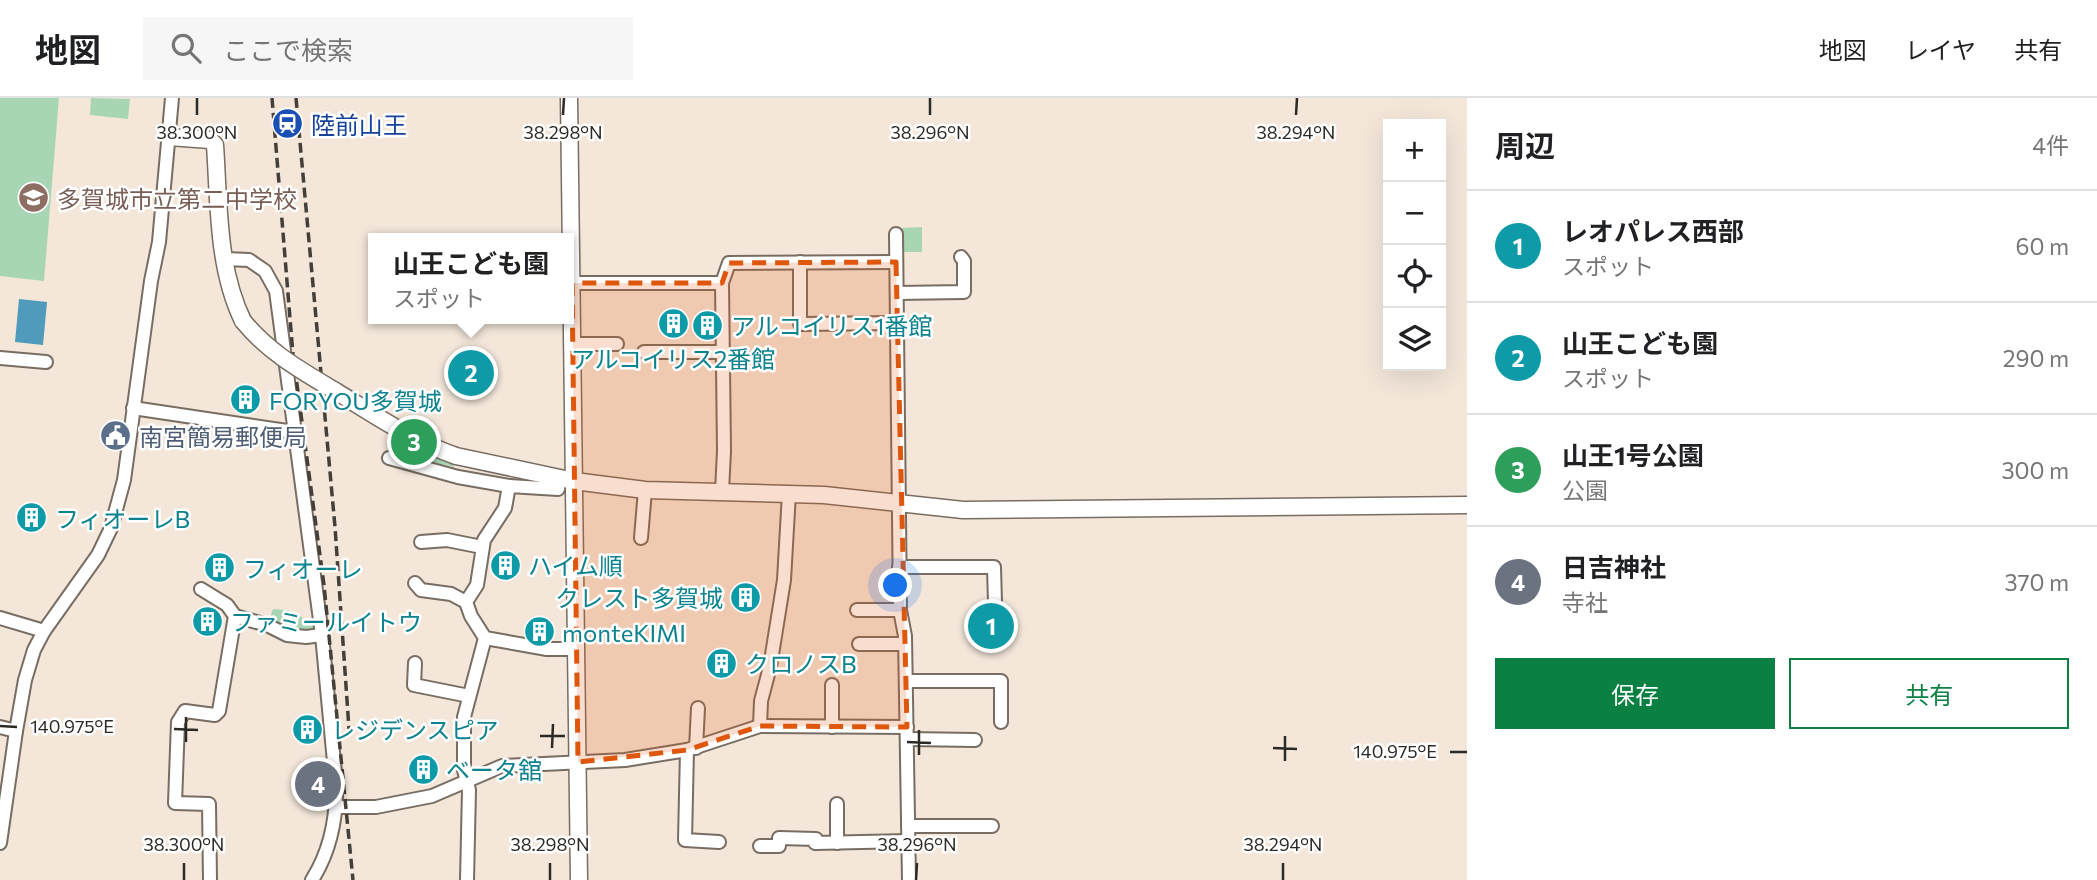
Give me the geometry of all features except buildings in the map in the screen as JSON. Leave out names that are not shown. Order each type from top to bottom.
[{"type":"street","points":[[0,842],[25,680],[34,650],[44,631],[98,555],[111,528],[124,480],[151,281],[159,242],[172,98]]},
{"type":"street","points":[[569,98],[571,233]]},
{"type":"street","points":[[169,137],[210,140],[215,145],[230,290],[243,321],[260,341],[279,357],[408,436],[456,456],[567,480],[645,490],[858,497],[963,510],[1467,505]]},
{"type":"street","points":[[896,234],[899,567],[900,610],[905,644],[909,880]]},
{"type":"street","points":[[897,293],[964,292],[964,261],[961,257]]},
{"type":"street","points":[[225,259],[249,260],[265,271],[276,291],[322,635],[337,807],[328,848],[312,880]]},
{"type":"street","points":[[800,262],[800,324],[897,323]]},
{"type":"street","points":[[722,491],[722,283],[729,263],[896,262]]},
{"type":"street","points":[[574,283],[722,283]]},
{"type":"street","points":[[573,324],[567,480],[576,649],[579,880]]},
{"type":"street","points":[[573,344],[617,344]]},
{"type":"street","points":[[644,352],[723,352]]},
{"type":"street","points":[[0,358],[46,362]]},
{"type":"street","points":[[133,408],[294,432]]},
{"type":"street","points":[[389,458],[458,477],[509,486],[558,489],[567,480]]},
{"type":"street","points":[[466,602],[477,585],[484,540],[505,508],[509,486]]},
{"type":"street","points":[[641,538],[645,490]]},
{"type":"street","points":[[760,726],[761,701],[770,667],[783,580],[789,493]]},
{"type":"street","points":[[421,542],[447,540],[482,547]]},
{"type":"street","points":[[899,567],[995,567],[995,603]]},
{"type":"street","points":[[415,583],[421,590],[452,594],[466,602],[471,616],[485,638],[547,649],[576,649]]},
{"type":"street","points":[[201,589],[227,605],[235,616],[267,625],[287,635],[322,635]]},
{"type":"street","points":[[857,610],[900,610]]},
{"type":"street","points":[[210,880],[209,804],[175,803],[178,722],[186,711],[215,715],[219,711],[235,616]]},
{"type":"street","points":[[0,618],[44,631]]},
{"type":"street","points":[[467,880],[469,790],[466,781],[464,717],[485,638]]},
{"type":"street","points":[[859,644],[905,644]]},
{"type":"street","points":[[415,663],[414,685],[469,696]]},
{"type":"street","points":[[906,681],[1002,681],[1001,722]]},
{"type":"street","points":[[832,685],[832,727]]},
{"type":"street","points":[[698,708],[685,840],[719,842]]},
{"type":"street","points":[[337,807],[376,807],[432,796],[502,766],[625,760],[692,749],[760,726],[832,727],[975,740]]},
{"type":"street","points":[[0,727],[16,731]]},
{"type":"street","points":[[837,804],[837,843]]},
{"type":"street","points":[[908,826],[992,826]]},
{"type":"street","points":[[760,846],[779,846],[779,838],[816,839],[815,844],[909,841]]},
{"type":"highlighted area","points":[[896,262],[907,727],[760,726],[687,750],[578,762],[572,283],[722,283],[729,263]]},
{"type":"green space","points":[[0,98],[59,98],[44,281],[0,276]]},
{"type":"green space","points":[[91,98],[130,99],[128,119],[90,115]]},
{"type":"green space","points":[[922,227],[922,252],[903,252],[902,228]]},
{"type":"green space","points":[[393,421],[457,449],[454,467],[389,452]]},
{"type":"green space","points":[[273,609],[296,613],[305,622],[315,623],[317,630],[293,629],[269,620]]},
{"type":"water","points":[[19,299],[47,302],[43,345],[15,342]]},
{"type":"railway","points":[[272,98],[293,355],[324,585],[353,880]]},
{"type":"railway","points":[[296,98],[335,527],[349,729]]},
{"type":"place","name":"陸前山王","points":[[288,124]]},
{"type":"place","name":"多賀城市立第二中学校","points":[[34,198]]},
{"type":"place","name":"アルコイリス2番館","points":[[673,324]]},
{"type":"place","name":"アルコイリス1番館","points":[[708,325]]},
{"type":"place","name":"山王こども園","points":[[471,373]]},
{"type":"place","name":"FORYOU多賀城","points":[[246,400]]},
{"type":"place","name":"南宮簡易郵便局","points":[[116,436]]},
{"type":"place","name":"山王1号公園","points":[[414,442]]},
{"type":"place","name":"フィオーレB","points":[[32,518]]},
{"type":"place","name":"ハイム順","points":[[505,565]]},
{"type":"place","name":"フィオーレ","points":[[220,568]]},
{"type":"place","name":"クレスト多賀城","points":[[746,597]]},
{"type":"place","name":"ファミールイトウ","points":[[207,621]]},
{"type":"place","name":"レオパレス西部","points":[[991,626]]},
{"type":"place","name":"monteKIMI","points":[[539,632]]},
{"type":"place","name":"クロノスB","points":[[722,663]]},
{"type":"place","name":"レジデンスピア","points":[[308,729]]},
{"type":"place","name":"ベータ舘","points":[[423,769]]},
{"type":"place","name":"日吉神社","points":[[318,784]]}]
